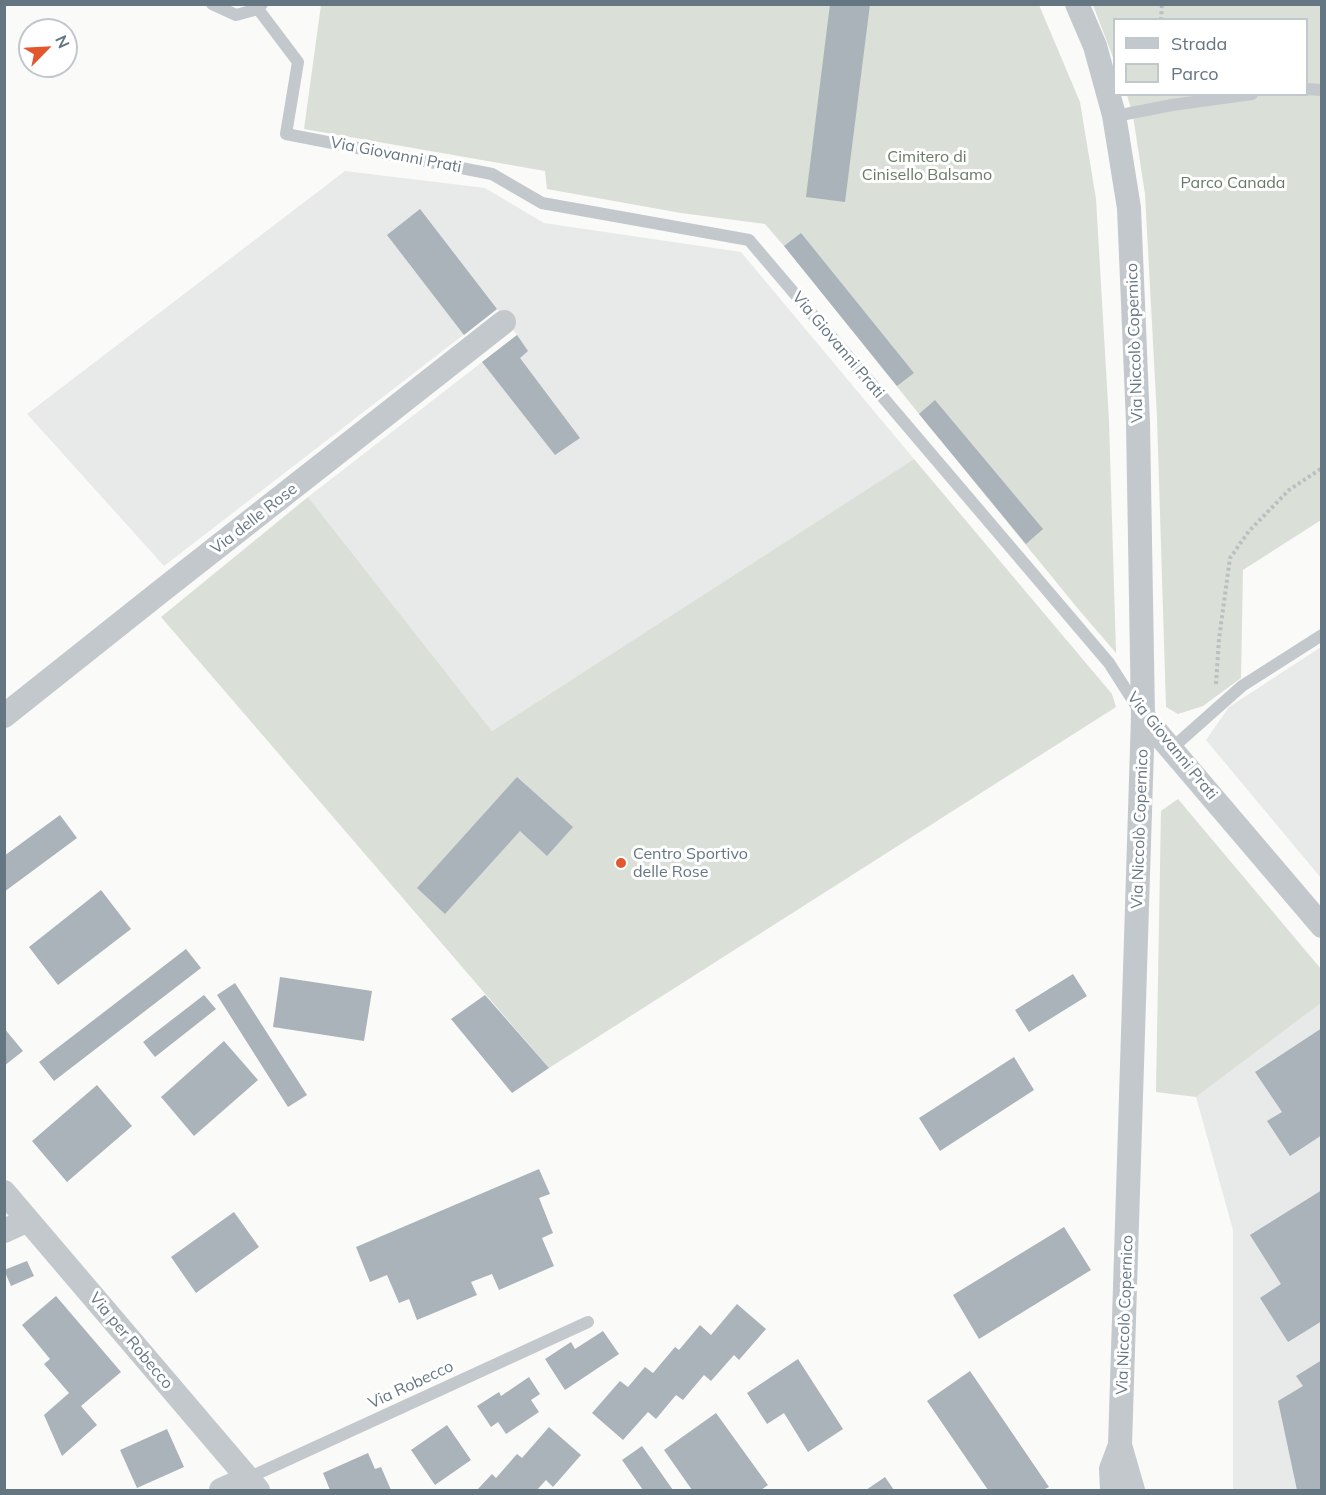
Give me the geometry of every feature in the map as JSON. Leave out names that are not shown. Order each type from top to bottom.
[{"type":"street","name":"Via Niccolò Copernico","points":[[1077,4],[1095,46],[1114,115],[1130,208],[1138,423],[1143,716],[1120,1445],[1133,1491]]},
{"type":"street","name":"Via delle Rose","points":[[4,716],[504,322]]},
{"type":"street","name":"Via Giovanni Prati","points":[[1143,716],[1322,926]]},
{"type":"street","name":"Via per Robecco","points":[[4,1192],[253,1484]]},
{"type":"street","points":[[4,1231],[28,1220]]},
{"type":"street","name":"Via Niccolò Copernico","points":[[1112,1491],[1111,1469],[1120,1445]]},
{"type":"street","points":[[221,1491],[253,1484]]},
{"type":"lane","points":[[212,4],[236,15],[260,7]]},
{"type":"lane","name":"Via Giovanni Prati","points":[[260,7],[298,62],[286,134],[492,174],[542,203],[748,240],[1109,663],[1143,716]]},
{"type":"lane","points":[[1114,115],[1237,96]]},
{"type":"lane","points":[[1171,749],[1242,686],[1322,635]]},
{"type":"lane","name":"Via Robecco","points":[[253,1484],[588,1322]]},
{"type":"path","points":[[1206,719],[1215,698],[1219,639],[1230,558],[1249,531],[1281,498],[1322,468]]},
{"type":"shaded area","points":[[345,171],[485,188],[544,223],[741,252],[914,459],[492,731],[308,497],[517,335],[497,309],[164,566],[27,414]]},
{"type":"shaded area","points":[[1321,647],[1321,878],[1206,740],[1229,707]]},
{"type":"shaded area","points":[[1321,1003],[1321,1490],[1233,1490],[1233,1230],[1196,1097]]},
{"type":"green space","name":"Cimitero di Cinisello Balsamo","points":[[321,5],[1039,5],[1080,102],[1096,199],[1109,421],[1116,653],[765,224],[681,213],[547,189],[545,171],[304,129]]},
{"type":"green space","name":"Parco Canada","points":[[1093,5],[1321,5],[1321,520],[1243,570],[1241,678],[1203,706],[1178,714],[1166,707],[1157,417],[1145,194],[1133,116],[1127,96],[1308,96],[1308,18],[1113,18],[1113,57]]},
{"type":"green space","name":"Centro Sportivo delle Rose","points":[[914,459],[1112,694],[1116,707],[549,1068],[161,617],[308,497],[492,731]]},
{"type":"green space","points":[[1178,799],[1321,969],[1321,1003],[1196,1097],[1156,1092],[1161,811]]},
{"type":"building","points":[[830,4],[870,4],[845,202],[806,197]]},
{"type":"building","points":[[420,209],[497,309],[464,335],[387,235]]},
{"type":"building","points":[[801,233],[914,373],[897,386],[784,246]]},
{"type":"building","points":[[517,335],[528,351],[520,358],[580,438],[555,455],[482,362]]},
{"type":"building","points":[[935,400],[1043,529],[1026,544],[919,414]]},
{"type":"building","points":[[517,777],[573,827],[547,856],[520,831],[445,914],[417,888]]},
{"type":"building","points":[[60,815],[77,838],[4,892],[4,856]]},
{"type":"building","points":[[101,890],[131,929],[58,985],[29,947]]},
{"type":"building","points":[[186,949],[201,968],[54,1081],[39,1062]]},
{"type":"building","points":[[1073,974],[1087,996],[1029,1032],[1015,1010]]},
{"type":"building","points":[[280,977],[372,991],[364,1041],[273,1027]]},
{"type":"building","points":[[235,983],[307,1095],[288,1107],[217,995]]},
{"type":"building","points":[[204,995],[216,1009],[155,1057],[143,1042]]},
{"type":"building","points":[[485,995],[549,1068],[512,1093],[451,1019]]},
{"type":"building","points":[[4,1028],[23,1051],[4,1066]]},
{"type":"building","points":[[1322,1028],[1322,1135],[1290,1156],[1267,1121],[1282,1112],[1255,1072]]},
{"type":"building","points":[[224,1041],[258,1080],[194,1136],[161,1097]]},
{"type":"building","points":[[1014,1057],[1034,1090],[940,1151],[919,1118]]},
{"type":"building","points":[[97,1085],[132,1126],[67,1182],[32,1141]]},
{"type":"building","points":[[539,1169],[550,1194],[539,1198],[553,1233],[542,1238],[554,1266],[499,1290],[492,1274],[471,1282],[477,1295],[417,1320],[409,1299],[399,1303],[387,1275],[370,1282],[356,1247]]},
{"type":"building","points":[[1322,1190],[1322,1321],[1288,1342],[1260,1298],[1281,1284],[1250,1235]]},
{"type":"building","points":[[234,1212],[259,1247],[196,1293],[171,1257]]},
{"type":"building","points":[[1064,1227],[1091,1270],[979,1339],[953,1295]]},
{"type":"building","points":[[27,1261],[34,1276],[11,1286],[4,1270]]},
{"type":"building","points":[[56,1296],[121,1372],[81,1406],[97,1425],[62,1456],[44,1415],[69,1393],[44,1364],[50,1359],[22,1325]]},
{"type":"building","points":[[737,1304],[766,1329],[739,1360],[734,1355],[711,1381],[704,1375],[683,1400],[676,1395],[656,1419],[648,1412],[623,1440],[592,1413],[620,1381],[628,1387],[645,1367],[653,1373],[675,1347],[679,1350],[700,1325],[711,1335]]},
{"type":"building","points":[[603,1331],[619,1354],[565,1390],[545,1359],[571,1342],[575,1349]]},
{"type":"building","points":[[798,1359],[843,1429],[808,1452],[784,1413],[767,1424],[747,1393]]},
{"type":"building","points":[[1322,1360],[1322,1490],[1297,1490],[1278,1401],[1303,1386],[1296,1376]]},
{"type":"building","points":[[970,1371],[1049,1487],[1043,1490],[988,1490],[927,1401]]},
{"type":"building","points":[[529,1377],[540,1394],[531,1400],[539,1412],[506,1434],[498,1422],[491,1427],[477,1406],[499,1392],[501,1396]]},
{"type":"building","points":[[716,1413],[768,1485],[761,1490],[692,1490],[664,1450]]},
{"type":"building","points":[[447,1425],[471,1460],[435,1485],[411,1450]]},
{"type":"building","points":[[549,1427],[581,1455],[553,1487],[546,1480],[537,1490],[477,1490],[492,1474],[496,1478],[517,1454],[522,1458]]},
{"type":"building","points":[[167,1429],[184,1467],[137,1488],[120,1450]]},
{"type":"building","points":[[642,1446],[673,1490],[643,1490],[622,1460]]},
{"type":"building","points":[[368,1453],[375,1469],[381,1467],[391,1490],[330,1490],[323,1473]]},
{"type":"building","points":[[885,1477],[894,1490],[866,1490]]},
{"type":"place","name":"Centro Sportivo delle Rose","points":[[621,863]]}]
